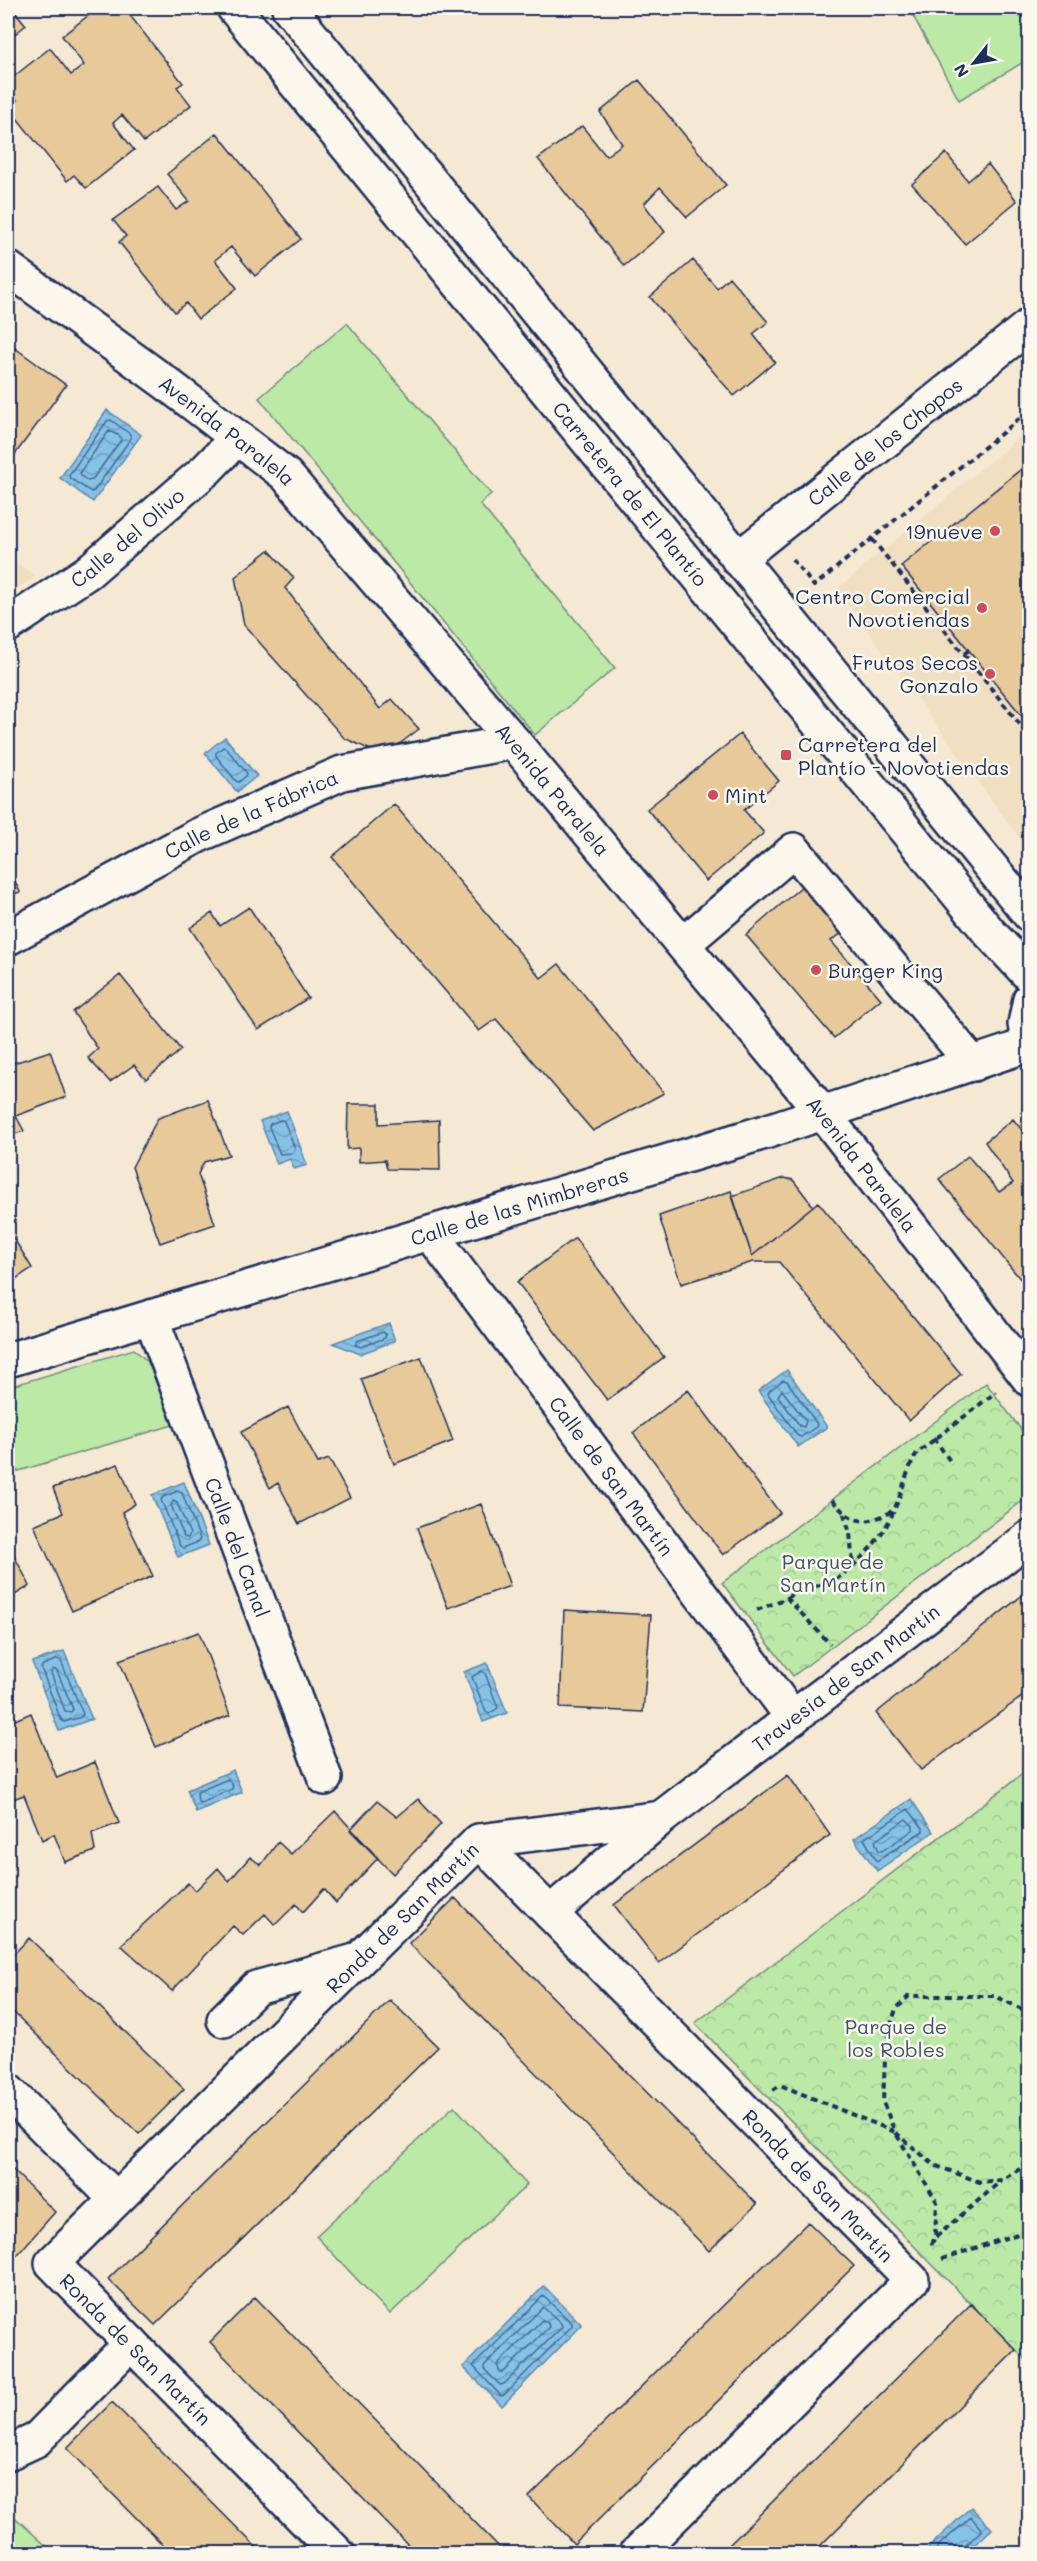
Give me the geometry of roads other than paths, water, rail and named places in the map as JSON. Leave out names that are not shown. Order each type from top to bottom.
[{"type":"street","name":"Carretera de El Plantío","points":[[234,8],[982,923],[1029,976]]},
{"type":"street","name":"Carretera de El Plantío","points":[[289,8],[1029,915]]},
{"type":"street","name":"Avenida Paralela","points":[[8,268],[286,475],[514,742],[822,1112],[1026,1376]]},
{"type":"street","name":"Calle de los Chopos","points":[[738,560],[1029,325]]},
{"type":"street","name":"Calle del Olivo","points":[[8,625],[88,572],[207,469],[237,438]]},
{"type":"street","name":"Calle de la Fábrica","points":[[8,938],[199,835],[342,773],[514,742]]},
{"type":"street","points":[[695,934],[794,850],[973,1064]]},
{"type":"street","points":[[1029,999],[1025,1024],[1029,1047]]},
{"type":"street","name":"Calle de las Mimbreras","points":[[8,1360],[430,1234],[840,1108],[1029,1047]]},
{"type":"street","name":"Calle de San Martín","points":[[430,1234],[793,1718]]},
{"type":"street","name":"Calle del Canal","points":[[151,1317],[324,1778]]},
{"type":"street","name":"Travesía de San Martín","points":[[550,1913],[662,1818],[1029,1537]]},
{"type":"street","points":[[479,1841],[662,1818]]},
{"type":"street","name":"Ronda de San Martín","points":[[338,2553],[52,2263],[479,1841],[912,2280],[636,2553]]},
{"type":"street","points":[[224,2020],[256,1988],[357,1961]]},
{"type":"street","points":[[8,2091],[116,2199]]},
{"type":"street","points":[[8,2453],[36,2440],[131,2343]]},
{"type":"water","points":[[107,410],[141,435],[93,502],[60,478]]},
{"type":"water","points":[[225,737],[257,776],[237,792],[205,753]]},
{"type":"water","points":[[287,1111],[307,1165],[294,1169],[290,1159],[277,1164],[260,1121]]},
{"type":"water","points":[[389,1323],[395,1341],[360,1354],[333,1343]]},
{"type":"water","points":[[787,1370],[827,1427],[798,1447],[758,1391]]},
{"type":"water","points":[[184,1482],[209,1545],[178,1557],[152,1495]]},
{"type":"water","points":[[64,1651],[92,1719],[59,1731],[32,1662]]},
{"type":"water","points":[[487,1663],[507,1713],[483,1722],[464,1672]]},
{"type":"water","points":[[233,1770],[242,1792],[196,1812],[187,1790]]},
{"type":"water","points":[[911,1799],[933,1832],[877,1871],[854,1839]]},
{"type":"water","points":[[544,2286],[582,2325],[502,2406],[463,2367]]},
{"type":"water","points":[[971,2507],[992,2529],[966,2553],[933,2553],[928,2548]]},
{"type":"place","name":"19nueve","points":[[995,531]]},
{"type":"place","name":"Centro Comercial Novotiendas","points":[[982,608]]},
{"type":"place","name":"Frutos Secos Gonzalo","points":[[990,674]]},
{"type":"place","name":"Carretera del Plantío - Novotiendas","points":[[786,755]]},
{"type":"place","name":"Mint","points":[[713,795]]},
{"type":"place","name":"Burger King","points":[[816,970]]},
{"type":"park label","name":"Parque de San Martín","points":[[833,1572]]},
{"type":"park label","name":"Parque de los Robles","points":[[896,2038]]}]
